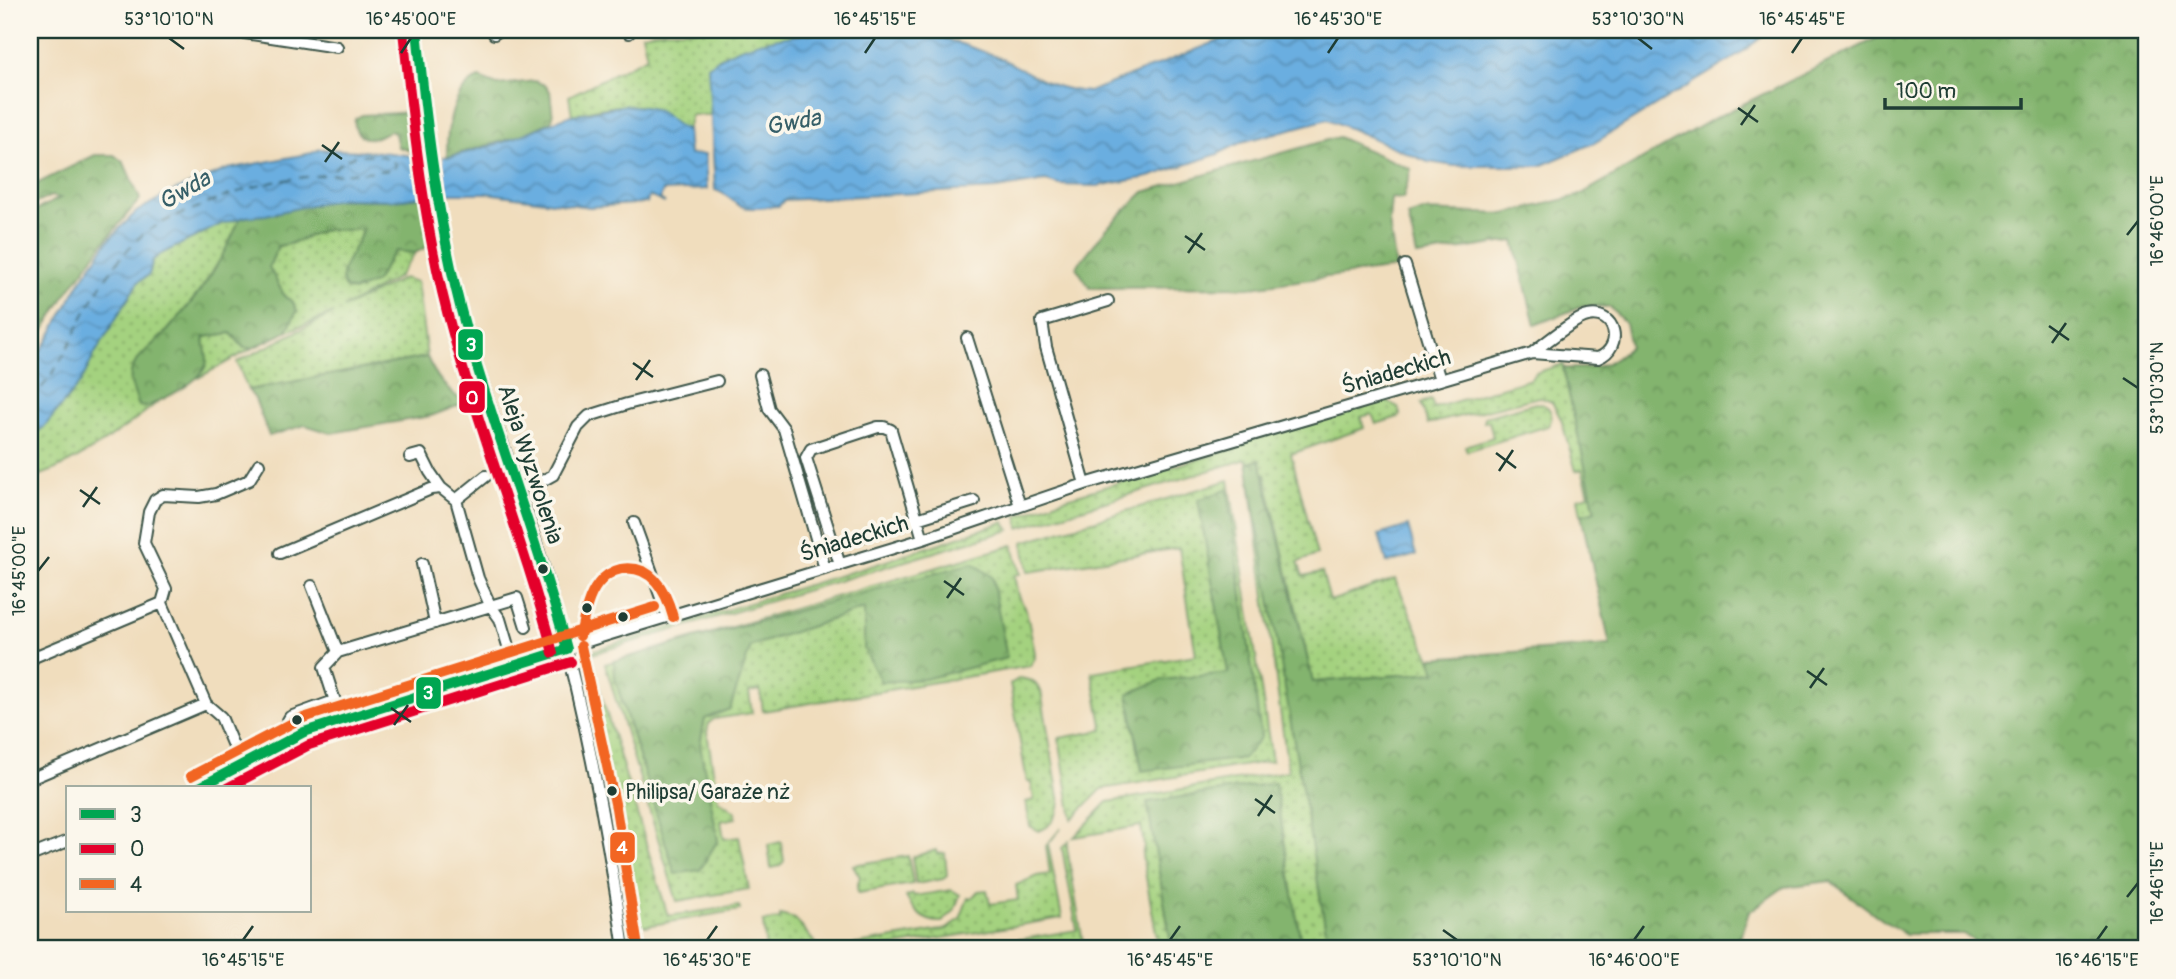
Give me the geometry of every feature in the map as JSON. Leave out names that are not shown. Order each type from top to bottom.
[{"type":"street","points":[[225,30],[297,35],[337,47]]},
{"type":"street","name":"Aleja Wyzwolenia","points":[[417,30],[430,145],[447,250],[475,361],[550,588],[567,649],[602,811],[624,949]]},
{"type":"street","points":[[1405,265],[1440,380]]},
{"type":"street","points":[[1085,484],[1046,348],[1042,321],[1108,300]]},
{"type":"street","points":[[1586,316],[1601,317],[1610,323],[1614,331],[1611,349],[1598,358],[1532,353],[1586,316]]},
{"type":"street","points":[[967,338],[1020,506]]},
{"type":"street","name":"Śniadeckich","points":[[202,786],[291,737],[341,720],[923,539],[1085,484],[1532,353]]},
{"type":"street","points":[[760,375],[769,409],[784,429],[825,569]]},
{"type":"street","points":[[517,488],[553,475],[579,426],[589,416],[717,381]]},
{"type":"street","points":[[840,565],[806,457],[808,451],[817,446],[881,426],[891,430],[923,539]]},
{"type":"street","points":[[410,457],[421,454],[441,488],[456,500],[478,578],[490,605],[500,619],[514,666]]},
{"type":"street","points":[[242,765],[221,717],[206,704],[162,603],[166,589],[144,543],[150,521],[149,512],[155,500],[163,495],[200,497],[216,494],[249,480],[259,464]]},
{"type":"street","points":[[456,500],[486,476]]},
{"type":"street","points":[[280,553],[431,489],[441,488]]},
{"type":"street","points":[[834,545],[974,501]]},
{"type":"street","points":[[634,523],[668,617]]},
{"type":"street","points":[[422,564],[435,623]]},
{"type":"street","points":[[312,586],[338,652]]},
{"type":"street","points":[[341,720],[324,667],[338,652],[517,598],[526,627]]},
{"type":"street","points":[[30,663],[34,657],[162,603]]},
{"type":"street","points":[[291,737],[286,724],[290,718],[334,701]]},
{"type":"street","points":[[30,779],[206,704]]},
{"type":"street","points":[[30,856],[66,842]]},
{"type":"green space","points":[[665,30],[791,30],[792,36],[738,49],[708,66],[712,115],[691,115],[687,129],[673,125],[665,115],[654,109],[641,106],[611,107],[572,115],[569,96],[647,57],[642,34]]},
{"type":"green space","points":[[1893,30],[2146,30],[2146,949],[1986,949],[1963,934],[1906,934],[1830,881],[1784,887],[1749,912],[1736,949],[1329,949],[1247,463],[1260,460],[1313,682],[1436,672],[1431,658],[1610,645],[1581,515],[1595,511],[1563,368],[1600,366],[1615,359],[1630,346],[1625,323],[1610,307],[1583,306],[1535,325],[1514,241],[1417,256],[1408,216],[1423,211],[1505,214],[1578,196],[1709,121]]},
{"type":"green space","points":[[479,78],[497,85],[535,81],[545,85],[550,91],[553,117],[550,122],[520,136],[447,157],[452,111],[462,91]]},
{"type":"green space","points":[[413,112],[420,154],[398,147],[395,134],[391,131],[369,138],[362,136],[355,127],[355,119],[362,115]]},
{"type":"green space","points":[[1338,137],[1411,169],[1403,199],[1391,198],[1389,222],[1396,268],[1251,287],[1090,288],[1076,267],[1108,227],[1144,192]]},
{"type":"green space","points":[[95,155],[114,155],[124,163],[140,199],[104,242],[65,296],[30,353],[30,213],[60,198],[51,196],[30,206],[30,187]]},
{"type":"green space","points":[[427,196],[435,243],[415,253],[396,251],[376,282],[354,291],[345,288],[342,274],[362,230],[324,230],[278,246],[269,267],[285,297],[293,302],[297,311],[286,332],[253,348],[244,348],[231,333],[205,337],[207,360],[199,375],[173,394],[146,407],[139,406],[131,380],[134,365],[200,291],[226,249],[240,218],[340,199],[393,200]]},
{"type":"green space","points":[[240,218],[229,247],[210,279],[168,330],[146,407],[159,401],[80,457],[30,478],[30,437],[44,427],[81,382],[138,282],[149,274],[153,260],[221,224]]},
{"type":"green space","points":[[324,230],[363,230],[342,276],[345,288],[354,291],[376,282],[396,251],[415,253],[398,277],[343,308],[404,278],[417,282],[427,357],[248,390],[237,362],[334,313],[286,332],[297,311],[293,302],[285,297],[268,267],[278,246]]},
{"type":"green space","points":[[231,333],[244,348],[253,348],[198,378],[205,361],[205,337]]},
{"type":"green space","points":[[427,357],[443,383],[465,403],[431,416],[331,433],[305,425],[269,436],[255,399],[248,390]]},
{"type":"green space","points":[[1563,364],[1595,512],[1581,515],[1578,498],[1589,495],[1582,469],[1576,471],[1561,419],[1552,402],[1539,397],[1428,424],[1421,403],[1431,400],[1434,408],[1531,379],[1535,373]]},
{"type":"green space","points":[[1384,400],[1398,407],[1399,417],[1376,424],[1372,414],[1361,417],[1364,428],[1291,454],[1317,555],[1298,562],[1303,576],[1322,572],[1330,601],[1395,579],[1436,672],[1313,682],[1265,474],[1255,476],[1329,949],[1159,949],[1142,855],[1144,846],[1141,826],[1074,837],[1108,802],[1288,771],[1247,459],[1019,528],[1018,516],[1060,500],[1236,448],[1237,443]]},
{"type":"green space","points":[[1536,403],[1550,410],[1548,426],[1467,451],[1465,446],[1493,437],[1489,421],[1484,422],[1484,417]]},
{"type":"green space","points":[[1229,480],[1272,761],[1102,789],[1072,819],[1059,738],[1103,730],[1092,672],[1196,655],[1179,548],[1028,572],[1023,542]]},
{"type":"green space","points":[[1228,489],[1261,737],[1244,758],[1142,771],[1128,694],[1161,680],[1228,673],[1198,500]]},
{"type":"green space","points":[[1004,522],[1010,530],[589,655],[668,916],[739,906],[740,910],[646,926],[635,923],[619,821],[585,653],[874,565]]},
{"type":"green space","points":[[1013,545],[1020,574],[1014,575],[1018,596],[1026,609],[1035,653],[1030,666],[763,711],[760,690],[749,692],[752,713],[714,719],[709,723],[707,732],[718,800],[735,812],[736,818],[721,821],[724,839],[739,837],[749,889],[677,901],[605,664]]},
{"type":"green space","points":[[973,563],[992,577],[1007,658],[925,679],[881,682],[864,649],[864,609],[751,646],[730,709],[705,719],[700,745],[718,840],[700,870],[675,874],[615,679],[614,661]]},
{"type":"green space","points":[[1020,678],[1033,681],[1041,691],[1060,803],[1053,820],[1039,831],[1030,826],[1026,802],[1034,800],[1031,782],[1027,782],[1010,684]]},
{"type":"green space","points":[[1275,783],[1302,949],[1172,949],[1147,802]]},
{"type":"green space","points":[[1061,828],[1048,844],[1062,918],[876,949],[829,949],[947,929],[960,919],[968,898],[971,899],[978,891],[987,890],[990,904],[1018,900],[1016,885],[1050,874],[1046,846]]},
{"type":"green space","points":[[781,842],[784,861],[780,866],[771,868],[768,845]]},
{"type":"green space","points":[[1068,842],[1084,949],[963,949],[1077,930],[1062,848]]},
{"type":"green space","points":[[936,850],[937,854],[945,853],[947,876],[916,884],[912,857]]},
{"type":"green space","points":[[908,856],[913,884],[858,893],[860,877],[853,865]]},
{"type":"green space","points":[[952,890],[960,895],[954,911],[942,922],[920,915],[906,897],[913,894]]},
{"type":"green space","points":[[780,915],[795,919],[819,948],[823,949],[766,949],[763,922],[780,919]]},
{"type":"water","name":"Gwda","points":[[892,29],[933,35],[999,58],[1045,82],[1089,92],[1246,30],[1771,30],[1737,56],[1594,143],[1540,166],[1455,166],[1428,162],[1328,119],[1242,142],[1218,154],[1149,177],[1097,186],[1059,185],[1046,181],[996,189],[784,200],[779,206],[759,208],[739,205],[715,190],[708,66],[721,57],[751,45],[830,30]]},
{"type":"water","name":"Gwda","points":[[625,105],[655,109],[687,129],[689,155],[705,154],[707,189],[663,191],[660,199],[665,203],[649,196],[647,203],[590,207],[486,193],[451,193],[393,200],[340,199],[221,224],[153,260],[149,275],[138,282],[81,382],[44,427],[30,437],[30,366],[108,241],[136,212],[169,193],[228,169],[312,153],[320,149],[450,157],[504,142],[568,116]]},
{"type":"water","points":[[1408,526],[1416,555],[1387,563],[1379,535]]},
{"type":"pier","points":[[442,153],[448,197],[428,199],[421,154]]},
{"type":"ferry route","points":[[30,399],[52,375],[111,271],[131,245],[150,230],[179,215],[254,187],[305,177],[393,170],[396,165],[380,156],[359,155],[342,162],[330,174]]},
{"type":"transit line","name":"3","points":[[417,30],[435,181],[448,255],[466,329],[490,409],[567,649]]},
{"type":"transit line","name":"0","points":[[403,31],[422,184],[443,297],[553,653]]},
{"type":"transit line","name":"4","points":[[580,636],[586,608],[594,590],[606,576],[621,569],[641,571],[656,581],[673,617]]},
{"type":"transit line","name":"4","points":[[191,776],[300,719],[655,607]]},
{"type":"transit line","name":"4","points":[[581,646],[616,808],[638,947]]},
{"type":"transit line","name":"3","points":[[202,786],[304,732],[567,649]]},
{"type":"transit line","name":"0","points":[[231,786],[309,745],[571,662]]},
{"type":"place","name":"Philipsa/ Garaże nż","points":[[612,791]]}]
